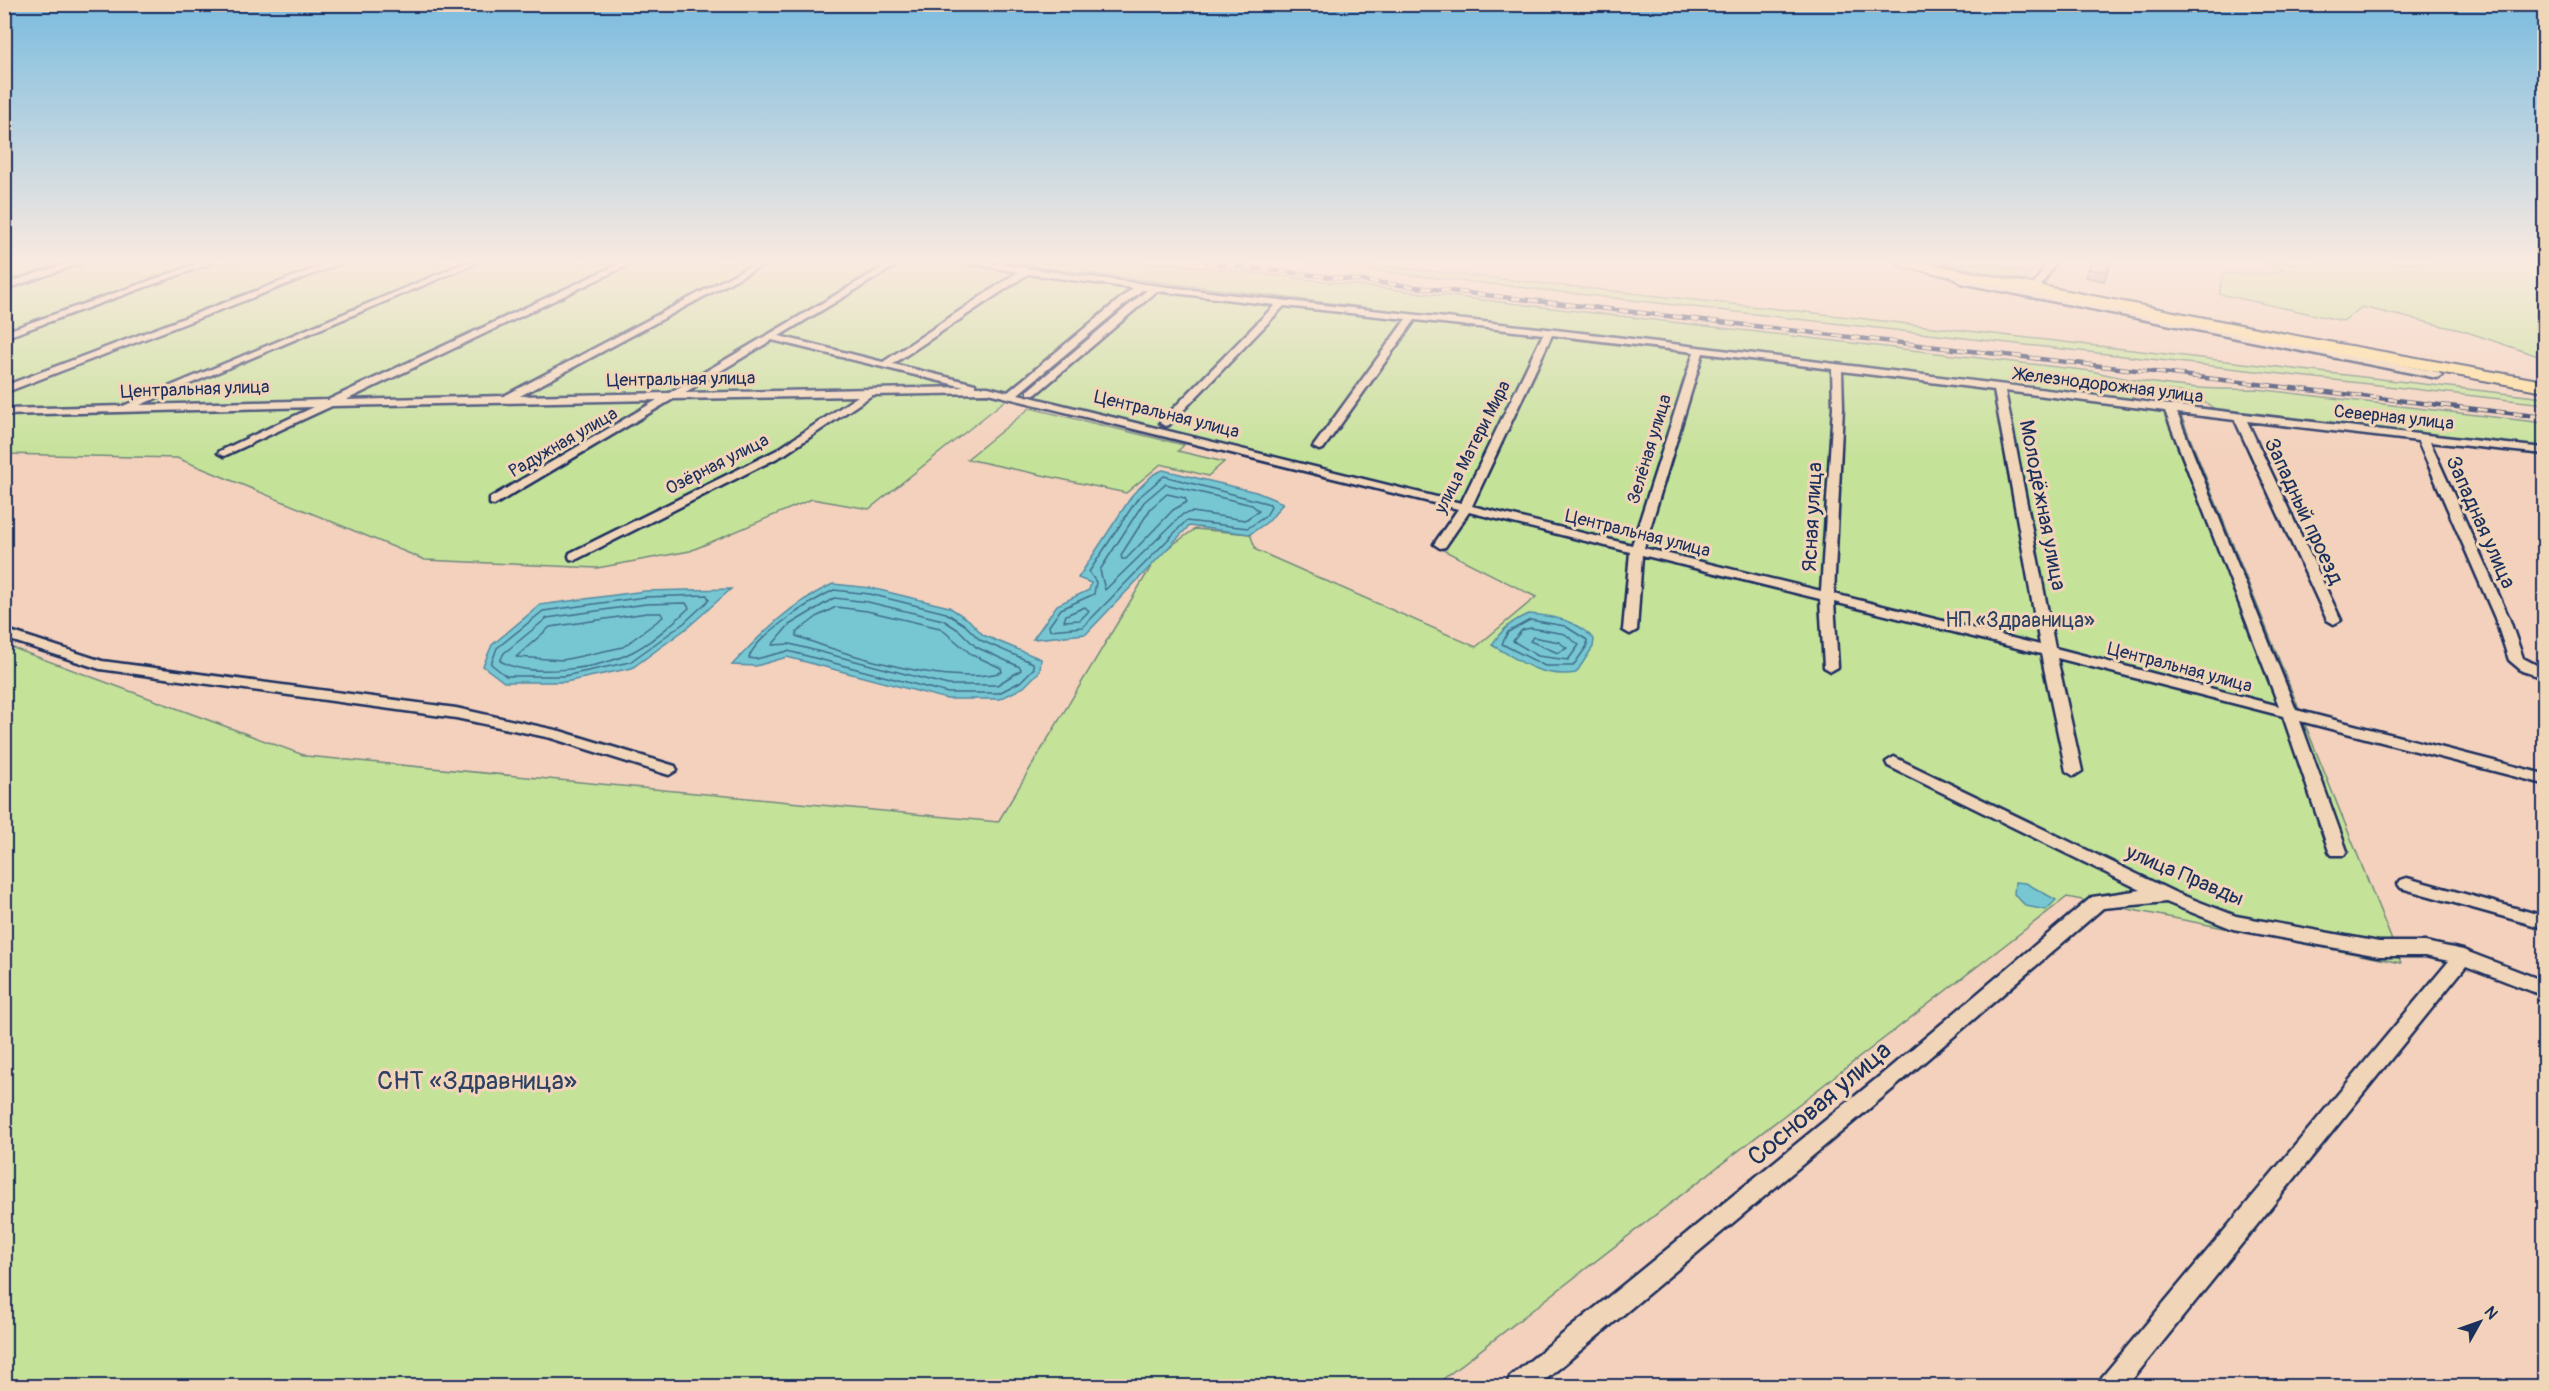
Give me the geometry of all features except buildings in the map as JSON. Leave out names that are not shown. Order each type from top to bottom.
[{"type":"main road","points":[[2248,328],[2485,372],[2544,380]]},
{"type":"main road","points":[[2255,328],[2485,372],[2544,386]]},
{"type":"street","points":[[4,335],[24,328]]},
{"type":"street","points":[[4,390],[167,328]]},
{"type":"street","points":[[120,409],[315,328]]},
{"type":"street","points":[[224,453],[491,328]]},
{"type":"street","points":[[504,400],[640,328]]},
{"type":"street","name":"Радужная улица","points":[[495,501],[786,328]]},
{"type":"street","points":[[885,365],[941,328]]},
{"type":"street","points":[[1011,395],[1091,328]]},
{"type":"street","points":[[1032,392],[1108,328]]},
{"type":"street","points":[[1165,423],[1258,328]]},
{"type":"street","points":[[1319,447],[1404,328]]},
{"type":"street","name":"Железнодорожная улица","points":[[1512,328],[2240,418]]},
{"type":"street","points":[[2201,328],[2437,375]]},
{"type":"street","name":"улица Матери Мира","points":[[1440,544],[1465,508],[1469,495],[1549,332]]},
{"type":"street","points":[[771,337],[988,390]]},
{"type":"street","name":"Зелёная улица","points":[[1630,630],[1636,552],[1699,351]]},
{"type":"street","name":"Ясная улица","points":[[1831,667],[1827,598],[1838,407],[1837,368]]},
{"type":"street","name":"Молодёжная улица","points":[[1999,388],[2074,771]]},
{"type":"street","name":"Центральная улица","points":[[4,412],[988,390],[1368,482],[1636,552],[2049,651],[2544,779]]},
{"type":"street","name":"Озёрная улица","points":[[575,556],[781,452],[868,394]]},
{"type":"street","points":[[2170,409],[2290,714],[2338,851]]},
{"type":"street","name":"Северная улица","points":[[2240,418],[2544,451]]},
{"type":"street","name":"Западный проезд","points":[[2240,418],[2334,620]]},
{"type":"street","name":"Западная улица","points":[[2423,439],[2502,618],[2516,660],[2527,668],[2544,674]]},
{"type":"street","points":[[4,633],[100,665],[456,712],[554,734],[669,770]]},
{"type":"street","name":"улица Правды","points":[[1894,762],[2168,896],[2233,922],[2379,949],[2425,949],[2463,957],[2544,989]]},
{"type":"street","points":[[2407,884],[2544,922]]},
{"type":"street","name":"Сосновая улица","points":[[1519,1386],[1888,1081],[2098,902],[2133,897],[2168,896]]},
{"type":"street","points":[[2111,1386],[2463,957]]},
{"type":"green space","points":[[4,328],[1478,328],[2180,413],[2401,963],[2067,897],[1434,1386],[5,1386],[5,645],[306,756],[998,822],[1158,555],[1195,529],[1250,534],[1256,550],[1476,647],[1536,597],[1443,550],[1467,512],[1007,399],[869,509],[812,499],[690,551],[597,568],[425,560],[177,458],[5,454]]},
{"type":"green space","points":[[1533,328],[1722,328],[2091,371],[2174,386],[2256,389],[2544,423],[2544,447],[2217,411],[2195,394],[2130,386],[2135,402]]},
{"type":"green space","points":[[1876,328],[1942,328],[2544,398],[2544,404]]},
{"type":"green space","points":[[2451,328],[2544,328],[2544,358]]},
{"type":"green space","points":[[1030,408],[1184,445],[1178,451],[1224,462],[1208,476],[1161,464],[1126,493],[967,459]]},
{"type":"water","points":[[1163,470],[1256,492],[1283,503],[1270,520],[1250,534],[1189,526],[1086,634],[1033,639],[1057,605],[1089,590],[1091,583],[1078,578],[1133,494],[1154,474]]},
{"type":"water","points":[[833,584],[871,588],[949,607],[969,620],[983,635],[1041,659],[1040,671],[1024,687],[1000,699],[947,699],[787,657],[756,666],[732,665],[791,609]]},
{"type":"water","points":[[731,589],[687,628],[632,668],[565,682],[504,682],[483,666],[492,645],[540,605],[645,591]]},
{"type":"water","points":[[1529,614],[1572,623],[1594,639],[1593,647],[1576,673],[1542,671],[1522,663],[1492,645],[1507,626]]},
{"type":"water","points":[[2015,882],[2026,883],[2056,900],[2046,910],[2026,906],[2014,894]]},
{"type":"railway","points":[[1771,328],[2544,417]]},
{"type":"park label","name":"НП «Здравница»","points":[[2020,620]]},
{"type":"park label","name":"СНТ «Здравница»","points":[[477,1080]]}]
